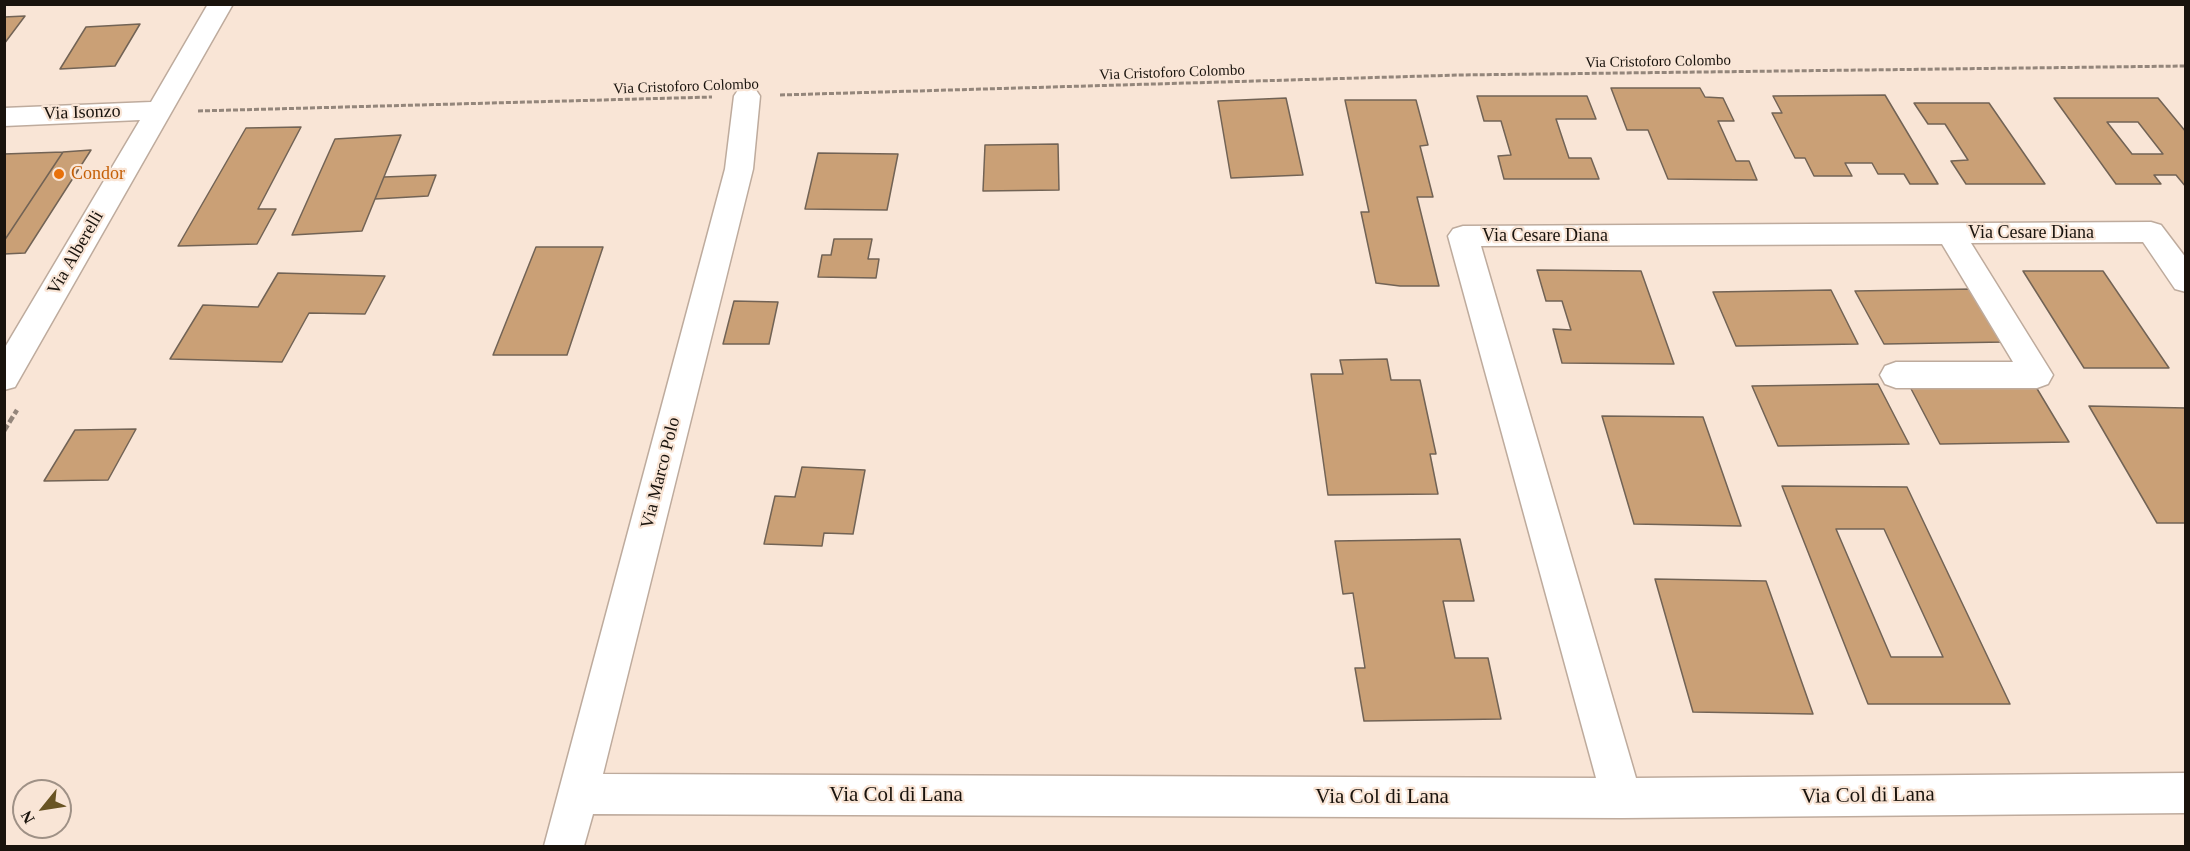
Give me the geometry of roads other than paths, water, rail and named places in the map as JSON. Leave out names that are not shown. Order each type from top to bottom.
[{"type":"street","name":"Via Alberelli","points":[[4,378],[221,4]]},
{"type":"street","name":"Via Marco Polo","points":[[564,846],[736,179],[747,96]]},
{"type":"street","name":"Via Isonzo","points":[[4,117],[159,110]]},
{"type":"street","name":"Via Cesare Diana","points":[[1622,798],[1463,236],[2151,232],[2186,281]]},
{"type":"street","points":[[1896,375],[2037,375],[1950,233]]},
{"type":"street","name":"Via Col di Lana","points":[[578,794],[1622,798],[2186,793]]},
{"type":"place","name":"Condor","points":[[59,174]]}]
